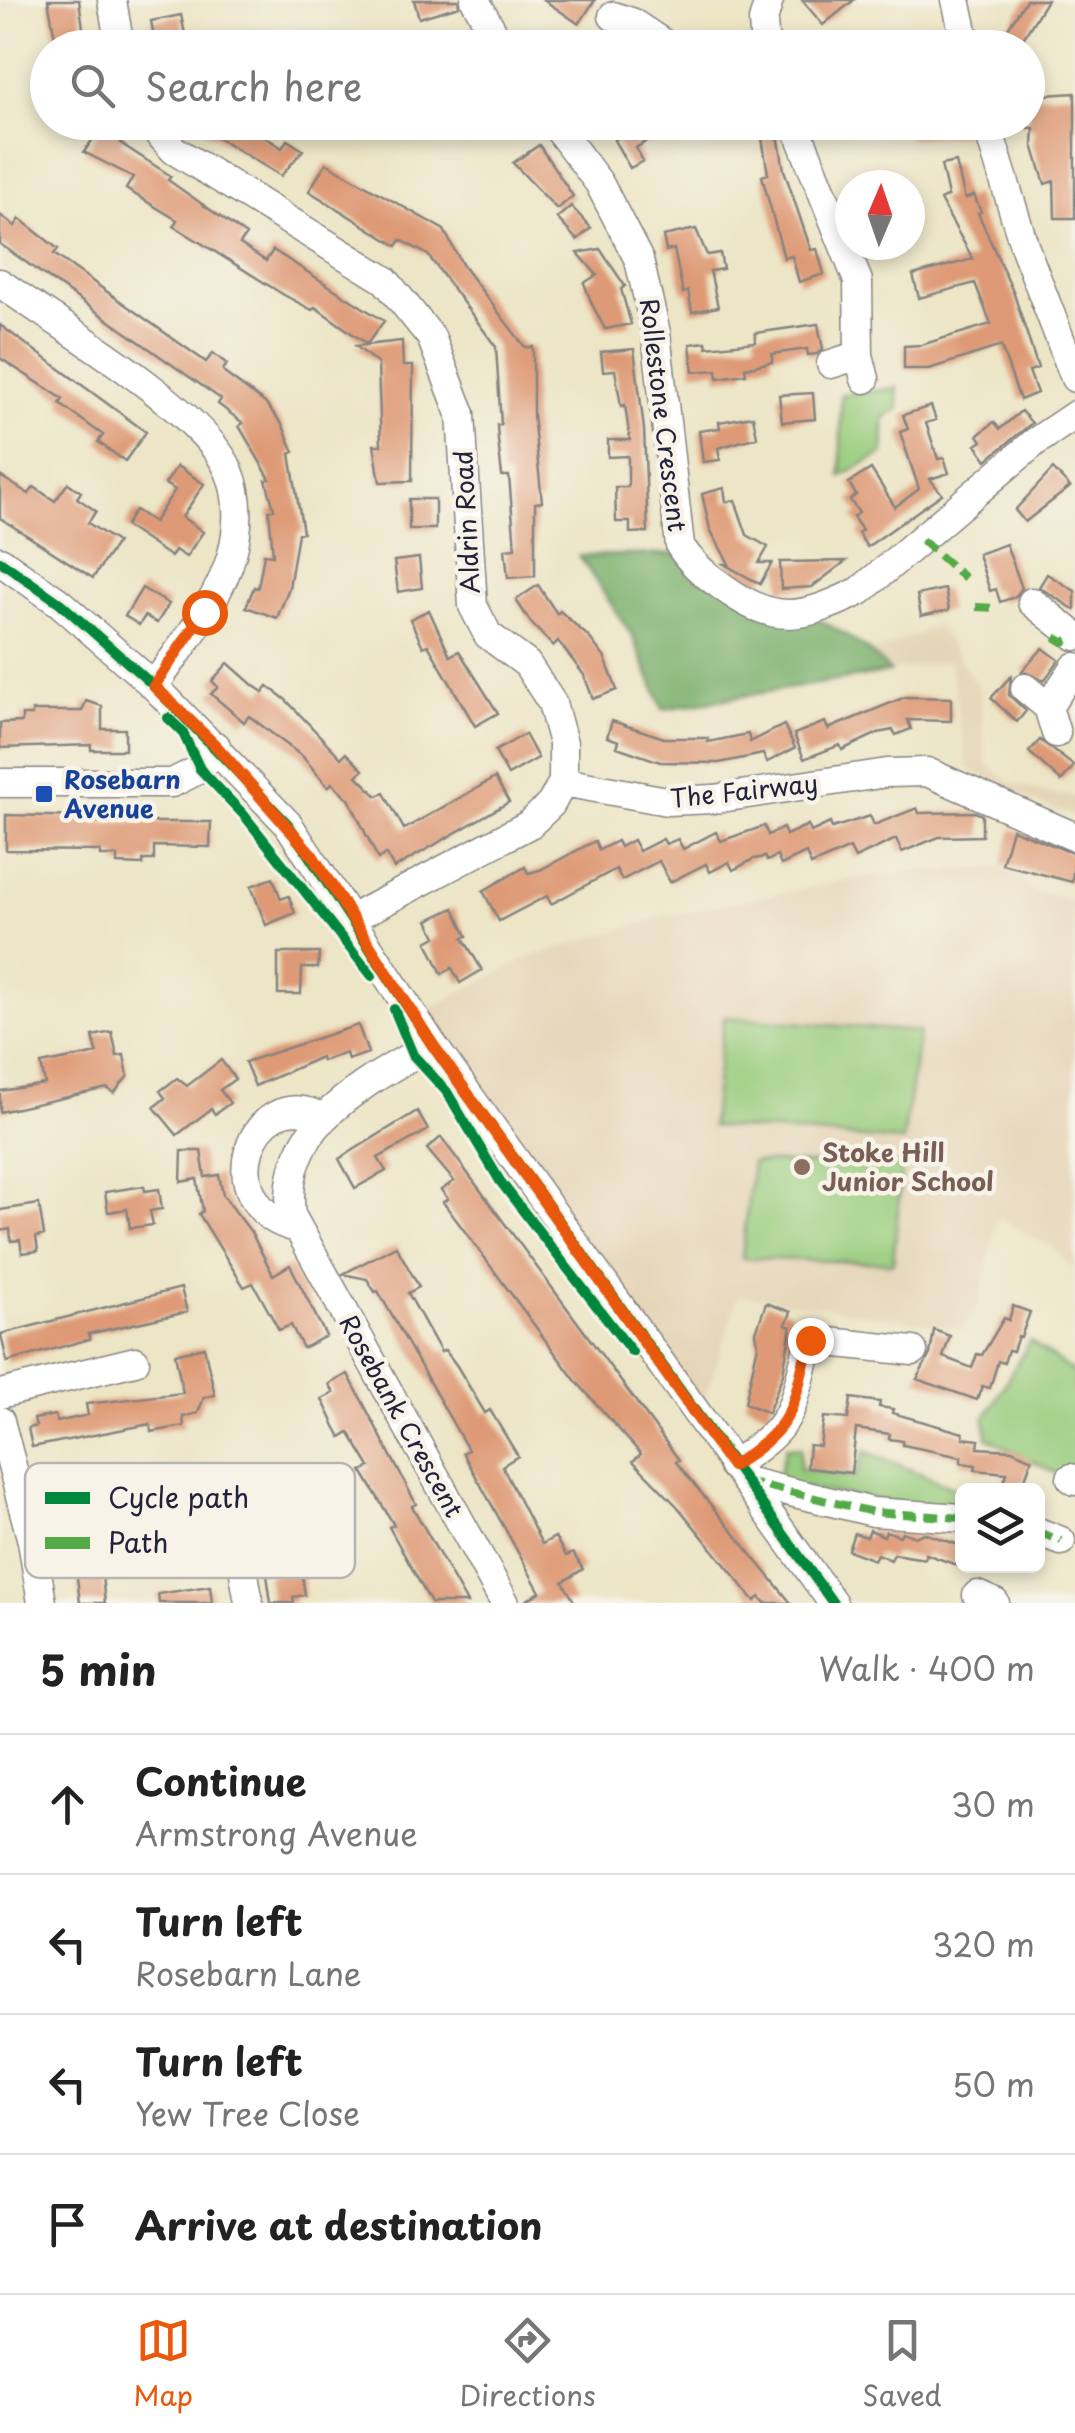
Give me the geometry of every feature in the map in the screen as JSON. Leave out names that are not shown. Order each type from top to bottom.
[{"type":"street","points":[[112,0],[117,30]]},
{"type":"street","points":[[475,0],[492,30]]},
{"type":"street","points":[[764,30],[770,0]]},
{"type":"street","points":[[956,0],[963,30]]},
{"type":"street","points":[[613,16],[643,30]]},
{"type":"street","name":"Aldrin Road","points":[[165,140],[174,150],[385,280],[431,337],[461,414],[472,606],[488,635],[527,664],[552,703],[563,742],[563,782]]},
{"type":"street","name":"Rollestone Crescent","points":[[566,140],[598,183],[639,260],[656,333],[680,546],[692,564],[752,609],[794,614],[860,591],[1034,442],[1075,415]]},
{"type":"street","points":[[801,140],[858,280],[862,367],[830,364]]},
{"type":"street","points":[[992,140],[1025,248],[1075,378]]},
{"type":"street","points":[[0,283],[169,404],[210,440],[229,470],[238,504],[232,555],[204,612],[154,686]]},
{"type":"street","points":[[0,561],[60,603],[154,686],[216,746],[312,855],[432,1044],[833,1603]]},
{"type":"street","points":[[1032,602],[1075,636]]},
{"type":"street","points":[[1025,688],[1052,720],[1075,667]]},
{"type":"street","points":[[0,784],[172,783],[200,769],[216,746]]},
{"type":"street","name":"The Fairway","points":[[563,782],[667,801],[714,799],[887,772],[928,760],[1075,837]]},
{"type":"street","points":[[350,919],[530,824],[551,804],[563,782]]},
{"type":"street","name":"Rosebank Crescent","points":[[432,1044],[323,1118],[299,1146],[290,1173],[292,1215],[505,1603]]},
{"type":"street","name":"Rosebank Crescent","points":[[297,1228],[274,1222],[254,1200],[247,1172],[249,1146],[255,1134],[280,1113],[304,1110],[323,1118]]},
{"type":"street","points":[[739,1473],[788,1422],[810,1340],[913,1351]]},
{"type":"street","points":[[0,1394],[135,1361]]},
{"type":"street","points":[[0,1422],[25,1515]]},
{"type":"street","points":[[739,1473],[873,1512],[955,1518]]},
{"type":"street","points":[[38,1578],[42,1603]]},
{"type":"street","points":[[244,1578],[249,1603]]},
{"type":"shaded area","points":[[694,553],[874,653],[937,625],[979,688],[987,765],[1008,780],[1042,793],[1075,797],[1075,816],[1038,804],[968,768],[949,661],[663,709],[633,637],[579,556]]},
{"type":"shaded area","name":"Stoke Hill Junior School","points":[[1004,867],[1033,891],[1075,901],[1075,1269],[1051,1247],[997,1217],[979,1305],[962,1329],[739,1294],[701,1409],[425,1011],[527,958],[666,916],[886,873]]},
{"type":"green space","points":[[897,388],[899,408],[884,418],[884,453],[841,476],[841,394]]},
{"type":"green space","points":[[677,554],[822,621],[871,653],[890,672],[663,709],[633,637],[579,556]]},
{"type":"green space","points":[[724,1017],[919,1032],[903,1141],[711,1126]]},
{"type":"green space","points":[[752,1162],[902,1167],[893,1263],[742,1258]]},
{"type":"green space","points":[[1030,1341],[1075,1374],[1075,1465],[1061,1476],[987,1437],[985,1418]]},
{"type":"green space","points":[[786,1447],[801,1448],[800,1469],[855,1477],[865,1451],[955,1488],[955,1512],[776,1484]]},
{"type":"building","points":[[48,0],[79,0],[83,30],[54,30]]},
{"type":"building","points":[[414,0],[458,0],[459,6],[419,18]]},
{"type":"building","points":[[544,0],[595,0],[579,24]]},
{"type":"building","points":[[802,0],[854,0],[823,25]]},
{"type":"building","points":[[1026,0],[1047,0],[1028,30],[1007,30]]},
{"type":"building","points":[[181,15],[184,30],[153,30],[151,21]]},
{"type":"building","points":[[1075,93],[1075,218],[1055,218],[1054,181],[1045,184],[1033,145],[1033,140],[1045,140],[1045,95]]},
{"type":"building","points":[[92,140],[122,140],[120,143],[171,176],[168,180],[246,235],[240,244],[266,261],[273,250],[384,321],[367,344],[315,307],[312,310],[284,295],[174,226],[177,220],[126,189],[133,177],[84,152]]},
{"type":"building","points":[[222,140],[270,140],[282,148],[287,140],[303,150],[281,176]]},
{"type":"building","points":[[614,140],[648,140],[636,148],[643,161],[630,168]]},
{"type":"building","points":[[762,140],[779,140],[784,170],[811,250],[817,249],[824,274],[799,282],[792,256],[784,258],[762,176],[768,174]]},
{"type":"building","points":[[539,145],[573,196],[557,209],[513,163]]},
{"type":"building","points":[[956,162],[965,199],[974,195],[981,212],[978,213],[1014,294],[1038,368],[1029,371],[1037,393],[1020,400],[1001,346],[929,369],[904,369],[904,346],[921,345],[991,324],[975,283],[919,298],[913,275],[973,259],[940,200],[948,196],[941,165]]},
{"type":"building","points":[[326,163],[444,230],[463,266],[525,347],[533,347],[533,415],[542,502],[535,503],[535,576],[508,578],[505,549],[515,548],[509,476],[502,476],[498,440],[497,425],[501,425],[496,347],[428,255],[401,240],[397,246],[309,191]]},
{"type":"building","points":[[571,206],[591,228],[577,240],[557,218]]},
{"type":"building","points":[[0,215],[15,226],[20,219],[58,249],[54,254],[206,362],[213,353],[227,364],[223,370],[227,375],[265,403],[282,424],[294,452],[290,454],[303,532],[298,533],[289,588],[277,618],[246,607],[254,587],[258,588],[264,554],[273,555],[269,510],[274,509],[266,480],[270,479],[239,426],[243,423],[218,404],[221,399],[0,244]]},
{"type":"building","points":[[696,229],[707,255],[720,253],[723,269],[710,271],[718,307],[692,312],[688,291],[683,293],[674,249],[666,251],[663,236]]},
{"type":"building","points":[[600,249],[625,286],[621,289],[631,324],[605,329],[592,304],[584,283],[597,275],[578,253]]},
{"type":"building","points":[[818,324],[823,349],[817,354],[808,355],[807,349],[772,354],[772,362],[745,368],[746,374],[718,378],[717,370],[693,372],[690,344],[706,342],[707,347],[756,342],[755,333]]},
{"type":"building","points":[[0,325],[146,432],[125,461],[98,442],[103,435],[60,404],[63,399],[0,358]]},
{"type":"building","points":[[402,341],[403,366],[413,366],[412,481],[380,482],[374,445],[381,445],[378,364],[356,346]]},
{"type":"building","points":[[634,349],[644,429],[648,532],[630,533],[630,522],[616,522],[615,487],[628,487],[628,456],[608,457],[608,440],[630,440],[625,405],[621,406],[615,370],[603,371],[601,352]]},
{"type":"building","points":[[813,393],[815,419],[782,422],[779,395]]},
{"type":"building","points":[[931,406],[936,420],[926,423],[938,459],[944,458],[949,473],[930,479],[942,494],[867,547],[853,517],[859,513],[850,500],[856,495],[849,483],[871,469],[895,507],[919,489],[900,432],[908,429],[903,415]]},
{"type":"building","points":[[1021,411],[1032,423],[987,460],[976,445],[982,441],[978,435],[994,422],[1000,429]]},
{"type":"building","points":[[753,416],[757,437],[718,448],[720,460],[703,462],[699,431],[720,428],[719,422]]},
{"type":"building","points":[[177,466],[204,484],[182,517],[203,532],[186,557],[175,550],[171,557],[125,526],[135,510],[154,522],[175,490],[165,484]]},
{"type":"building","points":[[1053,469],[1070,487],[1025,522],[1015,510]]},
{"type":"building","points":[[0,476],[29,494],[34,487],[55,501],[68,483],[81,492],[77,498],[96,511],[88,523],[117,542],[93,578],[0,518]]},
{"type":"building","points":[[724,488],[726,502],[735,500],[747,535],[768,547],[759,563],[772,563],[760,584],[724,564],[729,564],[710,529],[702,494]]},
{"type":"building","points":[[409,499],[435,499],[435,529],[409,529]]},
{"type":"building","points":[[1006,544],[1022,588],[1015,597],[1000,602],[996,589],[990,591],[978,554]]},
{"type":"building","points":[[419,558],[422,588],[398,592],[394,561]]},
{"type":"building","points":[[846,561],[812,587],[781,589],[780,562]]},
{"type":"building","points":[[1047,574],[1075,591],[1075,610],[1039,587]]},
{"type":"building","points":[[538,585],[557,614],[560,611],[589,637],[605,658],[617,690],[593,699],[584,675],[558,641],[553,646],[531,623],[516,600]]},
{"type":"building","points":[[142,588],[169,604],[157,623],[145,616],[139,625],[125,616]]},
{"type":"building","points":[[945,589],[949,610],[921,616],[917,595]]},
{"type":"building","points":[[429,610],[450,656],[459,651],[498,713],[475,726],[428,645],[423,647],[410,619]]},
{"type":"building","points":[[1043,648],[1059,660],[1044,681],[1022,671]]},
{"type":"building","points":[[228,663],[263,692],[268,686],[286,700],[341,758],[346,753],[363,770],[357,776],[377,796],[384,793],[404,829],[495,778],[509,802],[394,868],[386,854],[378,859],[349,799],[332,783],[328,787],[303,757],[249,716],[244,722],[211,694],[218,687],[212,681]]},
{"type":"building","points":[[1011,676],[1009,695],[1026,711],[1017,722],[991,698]]},
{"type":"building","points":[[905,697],[951,698],[951,721],[908,720],[911,729],[896,735],[893,730],[878,733],[842,750],[840,745],[804,759],[794,734],[825,722],[828,729]]},
{"type":"building","points":[[86,701],[102,706],[102,729],[125,729],[125,750],[91,750],[91,745],[0,748],[0,723],[22,722],[22,715],[32,715],[32,711],[82,711]]},
{"type":"building","points":[[612,721],[664,738],[708,738],[708,742],[748,734],[750,742],[784,725],[795,748],[767,762],[763,754],[719,763],[660,762],[617,747],[619,741],[607,737]]},
{"type":"building","points":[[525,734],[538,758],[508,775],[495,751]]},
{"type":"building","points":[[1040,740],[1074,766],[1061,781],[1029,752]]},
{"type":"building","points":[[917,808],[919,813],[982,815],[982,836],[939,837],[902,852],[896,839],[855,858],[850,848],[811,865],[806,853],[781,865],[777,856],[767,861],[765,857],[754,859],[733,870],[729,862],[710,872],[706,864],[670,882],[659,861],[622,880],[616,869],[551,904],[547,896],[499,921],[483,891],[525,867],[528,873],[540,870],[595,841],[599,850],[617,841],[620,847],[633,840],[639,851],[663,839],[666,844],[678,839],[683,849],[716,832],[721,841],[764,826],[768,835],[783,828],[786,835],[808,825],[811,832],[830,823],[832,828],[870,816],[874,825]]},
{"type":"building","points":[[6,815],[85,817],[93,822],[211,822],[210,847],[154,846],[154,860],[143,860],[143,865],[117,864],[117,856],[100,856],[100,851],[6,850]]},
{"type":"building","points":[[1012,829],[1075,854],[1072,882],[1002,864]]},
{"type":"building","points":[[273,878],[281,899],[289,896],[295,913],[266,925],[251,886]]},
{"type":"building","points":[[454,908],[467,936],[463,938],[482,970],[460,983],[452,968],[442,974],[427,942],[436,937],[428,920]]},
{"type":"building","points":[[278,953],[319,953],[318,968],[302,968],[301,994],[278,994]]},
{"type":"building","points":[[358,1025],[368,1053],[348,1060],[346,1053],[322,1061],[321,1057],[255,1086],[245,1062]]},
{"type":"building","points":[[112,1032],[117,1056],[124,1055],[128,1076],[114,1093],[107,1088],[0,1112],[0,1091],[45,1084],[41,1064],[97,1053],[93,1036]]},
{"type":"building","points":[[221,1060],[235,1079],[220,1090],[230,1103],[215,1114],[211,1109],[177,1135],[154,1107],[165,1098],[160,1091],[177,1078],[187,1086]]},
{"type":"building","points":[[417,1111],[428,1130],[378,1158],[386,1171],[355,1188],[339,1159]]},
{"type":"building","points":[[441,1137],[679,1460],[676,1462],[791,1603],[765,1603],[760,1597],[755,1601],[677,1506],[633,1461],[641,1454],[575,1380],[443,1202],[448,1199],[441,1190],[454,1181],[427,1149]]},
{"type":"building","points":[[182,1151],[201,1151],[205,1177],[219,1175],[223,1195],[251,1232],[273,1275],[290,1265],[326,1336],[303,1348],[291,1325],[279,1330],[253,1283],[244,1287],[199,1214],[203,1211],[197,1179],[181,1182]]},
{"type":"building","points":[[144,1186],[145,1191],[159,1189],[162,1209],[150,1211],[153,1225],[130,1228],[127,1209],[108,1212],[105,1192]]},
{"type":"building","points":[[39,1204],[44,1235],[36,1237],[38,1251],[22,1253],[20,1240],[11,1241],[10,1229],[0,1231],[0,1210]]},
{"type":"building","points":[[396,1246],[419,1287],[408,1293],[441,1352],[445,1350],[457,1366],[485,1413],[490,1410],[518,1456],[502,1466],[542,1544],[555,1537],[566,1556],[573,1553],[583,1569],[563,1582],[575,1603],[522,1603],[540,1592],[463,1453],[468,1450],[378,1291],[367,1279],[343,1274]]},
{"type":"building","points":[[181,1288],[187,1312],[88,1334],[90,1339],[7,1362],[1,1334]]},
{"type":"building","points":[[766,1303],[791,1312],[786,1325],[791,1327],[783,1374],[768,1413],[745,1403],[758,1345],[756,1332]]},
{"type":"building","points":[[1013,1306],[1030,1312],[1021,1337],[1018,1336],[1013,1351],[1008,1350],[1004,1363],[998,1361],[990,1388],[982,1386],[977,1400],[917,1379],[930,1354],[934,1330],[950,1336],[943,1357],[972,1368],[977,1354],[982,1355],[1004,1318],[1009,1320]]},
{"type":"building","points":[[204,1347],[215,1395],[204,1397],[198,1413],[183,1417],[184,1426],[151,1432],[150,1424],[32,1447],[28,1428],[36,1426],[34,1419],[55,1415],[57,1422],[88,1415],[86,1404],[183,1393],[175,1354]]},
{"type":"building","points":[[348,1374],[416,1504],[412,1506],[467,1603],[431,1603],[389,1527],[394,1525],[362,1471],[370,1467],[349,1432],[341,1437],[335,1426],[322,1399],[334,1393],[329,1384]]},
{"type":"building","points":[[851,1398],[880,1402],[879,1407],[893,1409],[892,1413],[979,1440],[978,1448],[1012,1450],[1032,1459],[1023,1483],[1003,1483],[1007,1473],[975,1470],[976,1465],[961,1463],[961,1457],[903,1445],[903,1441],[889,1439],[890,1434],[856,1429],[851,1473],[807,1468],[809,1445],[820,1446],[824,1417],[848,1419]]},
{"type":"building","points":[[870,1530],[884,1536],[886,1531],[915,1537],[924,1533],[955,1544],[955,1564],[926,1554],[925,1559],[894,1554],[891,1560],[877,1554],[874,1560],[848,1550],[854,1533],[867,1537]]},
{"type":"building","points":[[77,1578],[102,1578],[105,1603],[80,1603]]},
{"type":"building","points":[[267,1578],[303,1578],[305,1595],[293,1597],[294,1603],[271,1603]]},
{"type":"building","points":[[210,1586],[212,1603],[159,1603],[158,1594]]},
{"type":"marked path","points":[[922,540],[965,578]]},
{"type":"marked path","points":[[976,607],[999,608]]},
{"type":"marked path","points":[[1055,637],[1063,642],[1075,638]]},
{"type":"marked path","points":[[745,1481],[873,1512],[955,1518]]},
{"type":"marked path","points":[[1045,1535],[1061,1541]]},
{"type":"cycle path","points":[[0,561],[60,603],[154,686],[288,824],[432,1044],[833,1603]]},
{"type":"cycle path","points":[[168,718],[182,731],[200,769],[244,815],[372,976]]},
{"type":"cycle path","points":[[394,1009],[413,1055],[447,1092],[500,1181],[632,1352]]},
{"type":"place","name":"Rosebarn Avenue","points":[[44,794]]},
{"type":"place","name":"Stoke Hill Junior School","points":[[802,1167]]},
{"type":"route","points":[[204,612],[154,686],[216,746],[312,855],[432,1044],[732,1466],[769,1442],[788,1422],[810,1340]]}]
